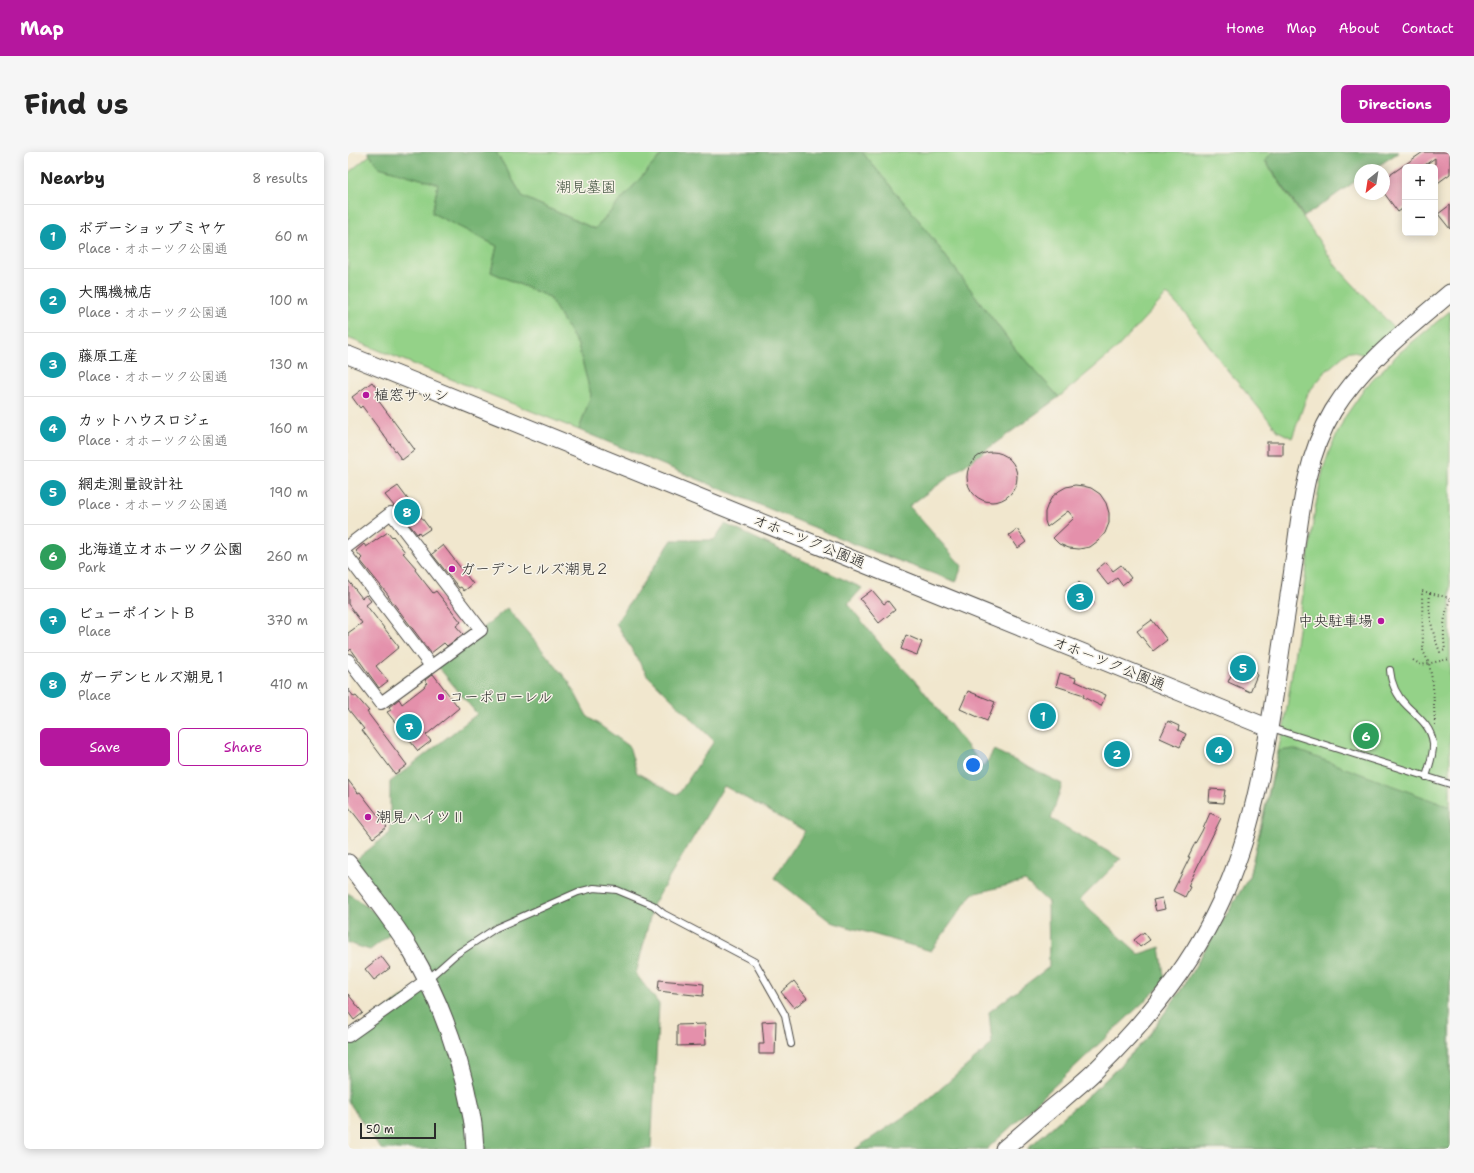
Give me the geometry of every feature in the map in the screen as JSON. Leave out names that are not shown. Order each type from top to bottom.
[{"type":"street","points":[[1004,1149],[1094,1072],[1120,1046],[1142,1022],[1170,987],[1196,950],[1222,900],[1235,869],[1247,832],[1258,788],[1269,728],[1301,506],[1310,467],[1318,442],[1332,414],[1348,389],[1370,364],[1406,330],[1450,293]]},
{"type":"street","name":"オホーツク公園通","points":[[348,355],[1269,728]]},
{"type":"street","points":[[348,546],[391,513],[481,630],[381,703],[348,660]]},
{"type":"street","points":[[348,557],[430,666]]},
{"type":"street","points":[[348,863],[397,928],[410,948],[427,980],[448,1030],[463,1074],[472,1114],[475,1149]]},
{"type":"street","points":[[348,1036],[427,980]]},
{"type":"lane","points":[[1390,670],[1390,679],[1397,692],[1406,705],[1430,730],[1433,744],[1432,755],[1426,777]]},
{"type":"lane","points":[[1269,728],[1450,784]]},
{"type":"lane","points":[[427,980],[455,955],[496,928],[578,892],[594,888],[617,890],[653,905],[664,914],[754,962],[785,1015],[791,1044]]},
{"type":"path","points":[[1430,593],[1430,622],[1440,652],[1445,650],[1444,621],[1450,599],[1430,593],[1422,591],[1423,651],[1429,663],[1433,685],[1436,727]]},
{"type":"path","points":[[1413,660],[1421,665],[1450,659]]},
{"type":"green space","points":[[368,152],[496,152],[523,197],[595,229],[664,152],[862,152],[917,218],[1016,350],[1059,397],[909,506],[962,566],[956,582],[859,546],[579,430],[591,395],[578,345],[549,297],[491,272],[497,246],[432,213],[438,184],[379,167]]},
{"type":"green space","name":"潮見墓園","points":[[496,152],[664,152],[595,229],[523,197]]},
{"type":"green space","points":[[862,152],[1273,152],[1265,161],[1336,266],[1394,328],[1366,355],[1349,351],[1326,371],[1308,393],[1292,438],[1278,431],[1224,366],[1189,318],[1167,294],[1115,350],[1059,397],[1016,350],[917,218]]},
{"type":"green space","points":[[1273,152],[1399,152],[1381,164],[1354,164],[1354,182],[1304,217],[1265,160]]},
{"type":"green space","points":[[370,155],[380,167],[438,184],[432,213],[497,246],[491,272],[549,297],[578,345],[591,395],[579,430],[348,338],[348,173]]},
{"type":"green space","points":[[1450,311],[1450,1149],[1027,1149],[1099,1086],[1147,1038],[1181,990],[1249,877],[1285,721],[1315,509],[1323,470],[1330,449],[1345,417],[1365,388],[1398,354]]},
{"type":"green space","points":[[725,524],[862,588],[848,604],[885,650],[918,684],[984,767],[994,750],[1062,784],[1051,819],[1121,859],[1080,900],[1139,954],[1160,947],[1165,982],[987,1149],[855,1149],[923,1104],[992,1044],[989,1012],[1049,967],[1048,902],[1025,881],[972,894],[931,951],[831,922],[774,878],[805,831],[724,786],[653,905],[636,974],[659,1004],[651,1149],[381,1149],[348,1101],[348,1036],[427,980],[397,929],[370,950],[348,943],[348,893],[395,927],[349,865],[390,833],[390,782],[477,714],[435,663],[481,630],[507,608],[569,682],[587,716],[629,746],[637,773],[678,795],[714,741],[647,675],[616,623],[672,540],[714,540]]},
{"type":"green space","points":[[1294,749],[1450,807],[1450,1149],[1027,1149],[1099,1086],[1125,1061],[1147,1038],[1181,990],[1249,877],[1279,751]]},
{"type":"building","points":[[1423,152],[1450,152],[1450,174],[1438,183],[1438,164],[1435,164],[1435,158],[1426,164],[1406,164]]},
{"type":"building","points":[[1402,167],[1402,209],[1398,212],[1389,200],[1390,175]]},
{"type":"building","points":[[1450,205],[1450,229],[1438,214]]},
{"type":"building","points":[[372,382],[380,393],[375,396],[415,450],[402,460],[362,406],[360,408],[352,397]]},
{"type":"building","points":[[1267,442],[1283,442],[1283,455],[1267,455]]},
{"type":"building","points":[[992,452],[1002,454],[1010,459],[1015,467],[1017,477],[1015,487],[1010,495],[1002,500],[992,502],[982,500],[974,495],[969,487],[967,477],[969,467],[974,459],[982,454]]},
{"type":"building","points":[[1075,485],[1091,488],[1100,494],[1106,503],[1109,513],[1109,523],[1105,533],[1090,547],[1079,549],[1069,548],[1059,544],[1053,538],[1074,518],[1068,511],[1047,527],[1045,521],[1045,512],[1052,497],[1066,487]]},
{"type":"building","points":[[398,486],[430,529],[421,535],[419,532],[417,534],[385,495]]},
{"type":"building","points":[[1017,529],[1026,542],[1018,548],[1009,535]]},
{"type":"building","points":[[388,532],[392,537],[393,536],[405,552],[403,553],[416,568],[415,570],[433,593],[436,591],[461,622],[456,626],[463,634],[447,646],[444,643],[431,653],[389,596],[360,560],[362,558],[356,551],[364,544],[366,547]]},
{"type":"building","name":"ガーデンヒルズ潮見２","points":[[443,545],[473,584],[464,591],[461,587],[459,588],[432,554]]},
{"type":"building","points":[[1106,562],[1113,571],[1121,565],[1131,578],[1122,585],[1117,578],[1108,585],[1096,570]]},
{"type":"building","points":[[348,580],[362,598],[366,595],[371,601],[366,605],[399,647],[376,666],[388,681],[379,688],[351,649],[348,652],[348,633],[362,623],[348,604]]},
{"type":"building","points":[[1079,582],[1094,603],[1081,612],[1066,591]]},
{"type":"building","points":[[872,590],[884,604],[888,601],[895,610],[879,623],[860,599]]},
{"type":"building","points":[[1152,620],[1167,640],[1153,651],[1137,631]]},
{"type":"building","points":[[906,635],[922,642],[917,655],[901,649]]},
{"type":"building","points":[[1239,657],[1246,660],[1257,675],[1250,692],[1228,682]]},
{"type":"building","points":[[1060,673],[1076,678],[1075,681],[1106,695],[1101,706],[1083,697],[1084,695],[1056,686]]},
{"type":"building","points":[[433,674],[459,708],[426,735],[431,741],[418,751],[387,712],[391,710],[389,707],[399,699],[402,704],[424,687],[427,683],[425,680]]},
{"type":"building","points":[[348,689],[369,711],[367,712],[407,765],[395,774],[362,730],[364,729],[348,709]]},
{"type":"building","points":[[968,691],[995,702],[987,721],[960,709]]},
{"type":"building","points":[[1038,707],[1054,714],[1049,726],[1033,719]]},
{"type":"building","points":[[1168,721],[1179,726],[1178,730],[1186,734],[1180,747],[1160,738]]},
{"type":"building","points":[[1213,739],[1228,744],[1231,748],[1221,757],[1208,753]]},
{"type":"building","points":[[1116,744],[1124,747],[1117,764],[1109,760]]},
{"type":"building","name":"潮見ハイツⅡ","points":[[348,780],[358,793],[360,792],[387,827],[373,838],[348,806]]},
{"type":"building","points":[[1210,789],[1225,790],[1223,803],[1209,802]]},
{"type":"building","points":[[1210,813],[1221,818],[1188,886],[1190,887],[1185,897],[1173,891]]},
{"type":"building","points":[[1162,898],[1165,909],[1156,911],[1153,900]]},
{"type":"building","points":[[1144,932],[1150,940],[1140,947],[1134,940]]},
{"type":"building","points":[[381,956],[390,968],[374,980],[365,969]]},
{"type":"building","points":[[659,980],[704,984],[703,996],[658,991]]},
{"type":"building","points":[[794,981],[807,998],[794,1008],[781,992]]},
{"type":"building","points":[[348,994],[363,1013],[354,1020],[348,1012]]},
{"type":"building","points":[[776,1021],[775,1054],[759,1054],[759,1044],[764,1044],[762,1022]]},
{"type":"building","points":[[705,1024],[706,1045],[677,1046],[677,1025]]},
{"type":"place","name":"植窓サッシ","points":[[366,395]]},
{"type":"place","name":"ガーデンヒルズ潮見１","points":[[407,512]]},
{"type":"place","name":"ガーデンヒルズ潮見２","points":[[452,569]]},
{"type":"place","name":"藤原工産","points":[[1080,597]]},
{"type":"place","name":"中央駐車場","points":[[1381,621]]},
{"type":"place","name":"網走測量設計社","points":[[1243,668]]},
{"type":"place","name":"コーポローレル","points":[[441,697]]},
{"type":"place","name":"ボデーショップミヤケ","points":[[1043,716]]},
{"type":"place","name":"ビューポイントＢ","points":[[409,727]]},
{"type":"place","name":"北海道立オホーツク公園","points":[[1366,736]]},
{"type":"place","name":"カットハウスロジェ","points":[[1219,750]]},
{"type":"place","name":"大隅機械店","points":[[1117,754]]},
{"type":"place","name":"潮見ハイツⅡ","points":[[368,817]]}]
